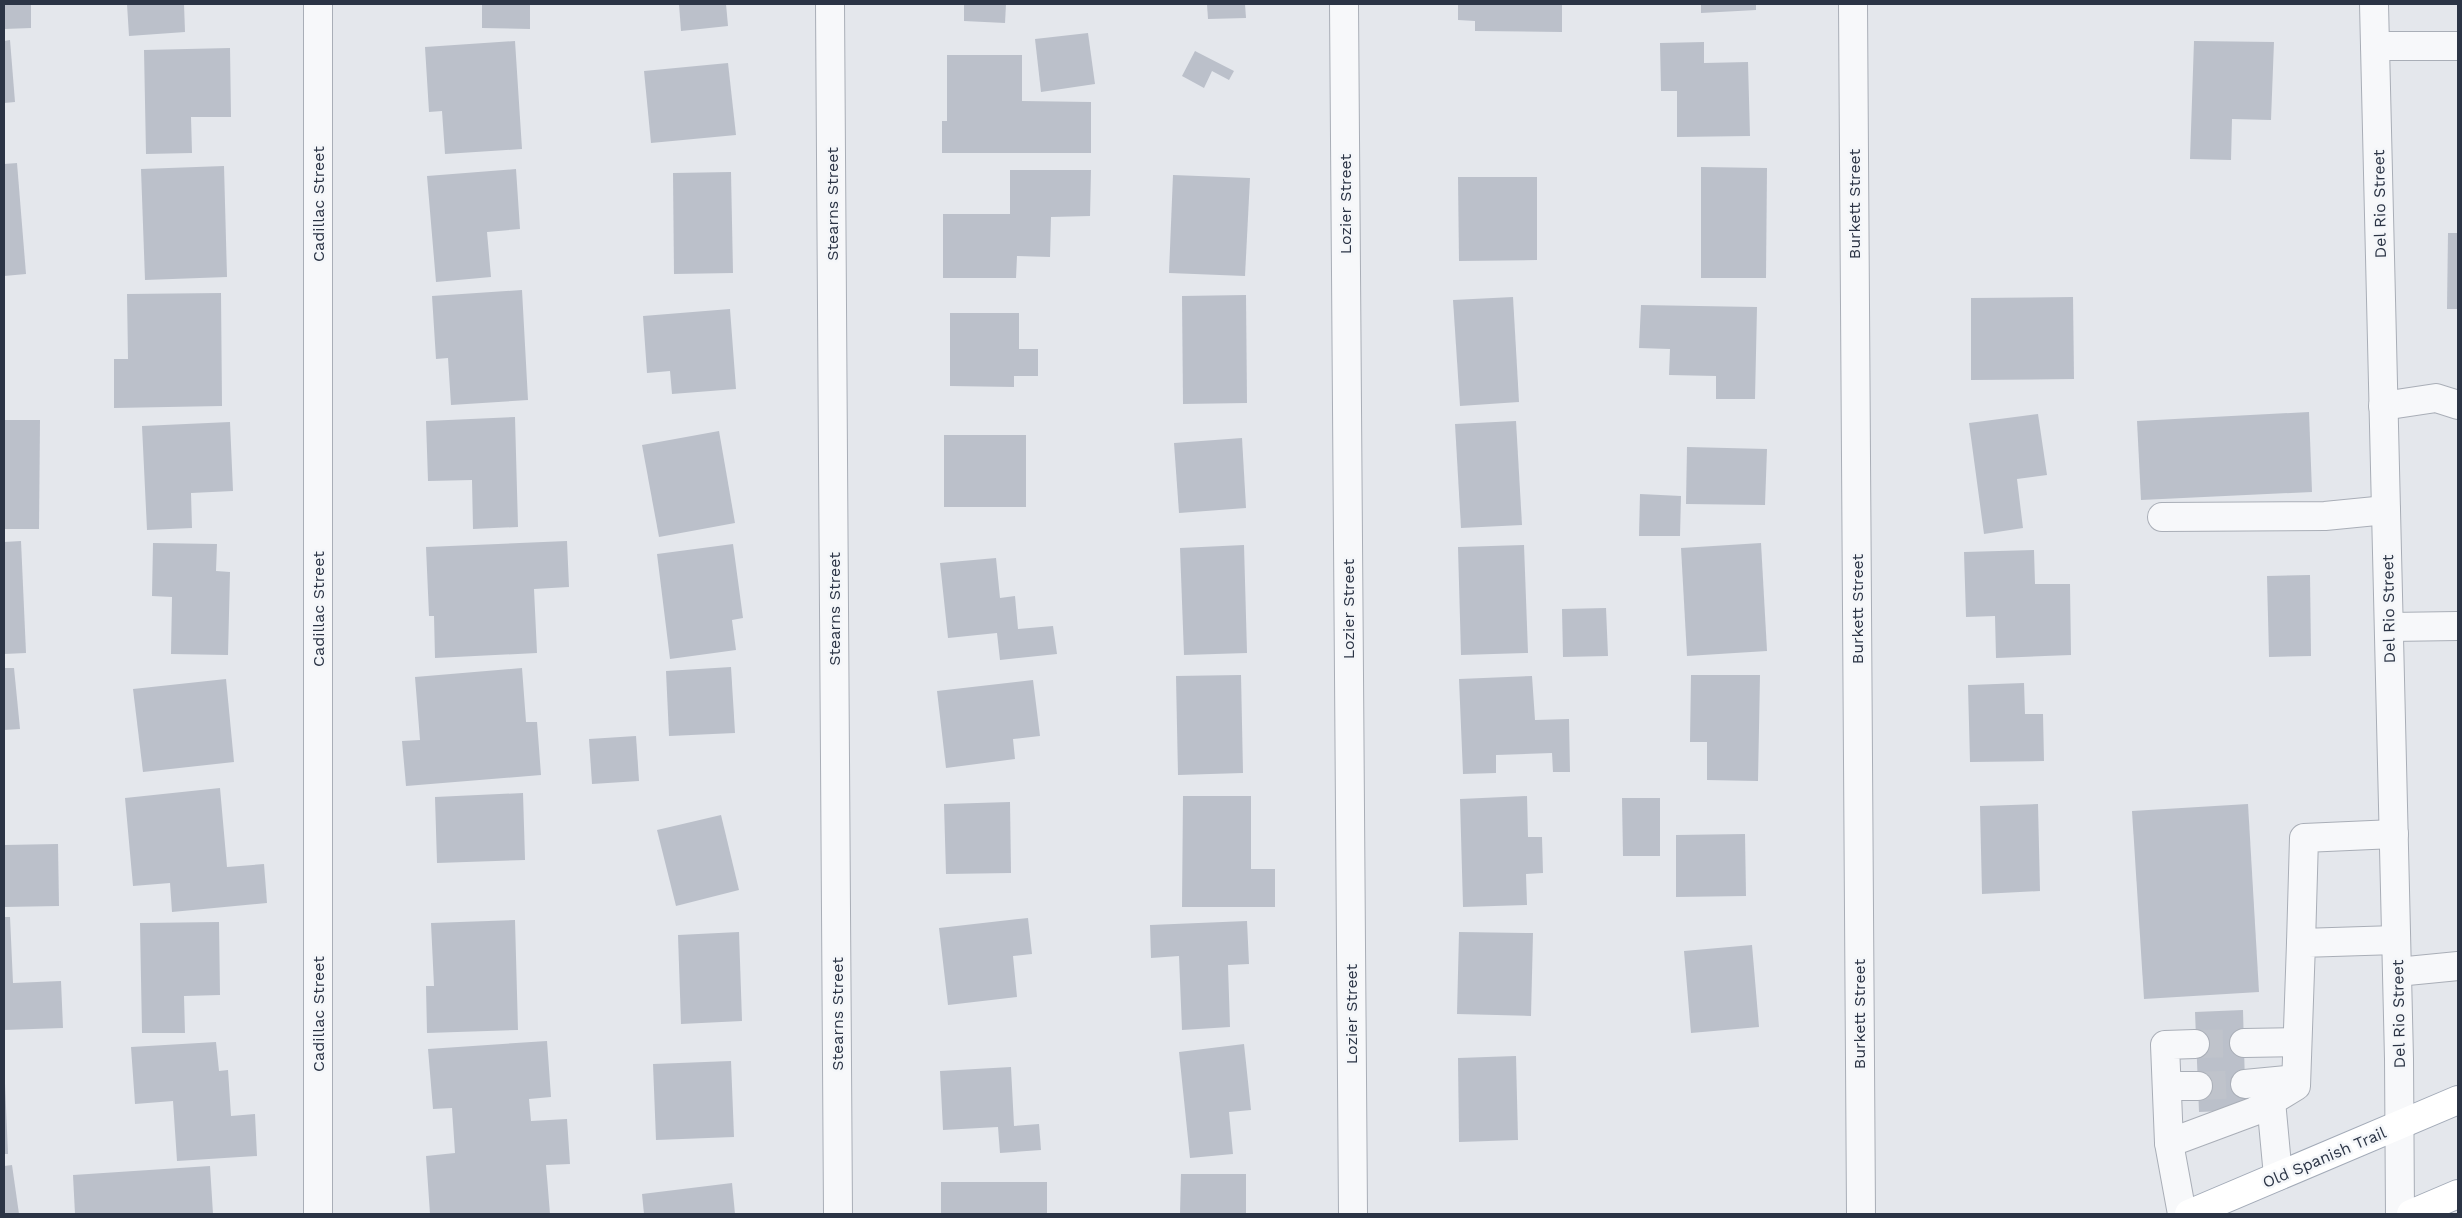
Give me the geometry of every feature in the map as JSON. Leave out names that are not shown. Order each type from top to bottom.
[{"type":"main road","name":"Old Spanish Trail","points":[[2189,1214],[2458,1100]]},
{"type":"main road","points":[[2410,1214],[2458,1194]]},
{"type":"street","name":"Cadillac Street","points":[[318,4],[318,1214]]},
{"type":"street","name":"Stearns Street","points":[[830,4],[838,1214]]},
{"type":"street","name":"Lozier Street","points":[[1344,4],[1353,1214]]},
{"type":"street","name":"Burkett Street","points":[[1853,4],[1861,1214]]},
{"type":"street","name":"Del Rio Street","points":[[2374,4],[2397,972],[2400,1214]]},
{"type":"street","points":[[2375,46],[2458,46]]},
{"type":"street","points":[[2384,406],[2436,398],[2458,406]]},
{"type":"street","points":[[2162,517],[2325,516],[2386,510]]},
{"type":"street","points":[[2388,627],[2458,626]]},
{"type":"street","points":[[2169,1144],[2255,1111],[2296,1086],[2304,838],[2394,834]]},
{"type":"street","points":[[2301,943],[2396,940]]},
{"type":"street","points":[[2397,972],[2458,966]]},
{"type":"street","points":[[2244,1043],[2297,1042]]},
{"type":"street","points":[[2182,1214],[2169,1144],[2165,1045],[2195,1044]]},
{"type":"street","points":[[2245,1084],[2296,1079]]},
{"type":"street","points":[[2167,1086],[2198,1086]]},
{"type":"street","points":[[2271,1102],[2278,1176]]},
{"type":"building","points":[[4,4],[31,4],[31,28],[4,29]]},
{"type":"building","points":[[127,4],[184,4],[185,32],[129,36]]},
{"type":"building","points":[[482,4],[530,4],[530,29],[482,28]]},
{"type":"building","points":[[679,4],[726,4],[728,26],[681,31]]},
{"type":"building","points":[[964,4],[1006,4],[1005,23],[964,21]]},
{"type":"building","points":[[1207,4],[1245,4],[1246,18],[1208,19]]},
{"type":"building","points":[[1458,4],[1562,4],[1562,32],[1475,31],[1475,21],[1458,20]]},
{"type":"building","points":[[1701,4],[1756,4],[1756,10],[1701,13]]},
{"type":"building","points":[[1088,33],[1095,84],[1041,92],[1035,39]]},
{"type":"building","points":[[10,40],[15,102],[4,103],[4,41]]},
{"type":"building","points":[[515,41],[522,149],[445,154],[442,111],[429,112],[425,47]]},
{"type":"building","points":[[2194,41],[2274,42],[2271,120],[2232,119],[2231,160],[2190,159]]},
{"type":"building","points":[[1704,42],[1704,63],[1748,62],[1750,136],[1677,137],[1677,91],[1661,91],[1660,43]]},
{"type":"building","points":[[230,48],[231,117],[191,117],[192,153],[146,154],[144,50]]},
{"type":"building","points":[[1195,51],[1234,71],[1229,80],[1212,71],[1204,88],[1182,76]]},
{"type":"building","points":[[947,55],[1022,55],[1022,101],[1091,102],[1091,153],[942,153],[942,121],[947,121]]},
{"type":"building","points":[[728,63],[736,135],[651,143],[644,71]]},
{"type":"building","points":[[17,163],[26,274],[4,276],[4,164]]},
{"type":"building","points":[[224,166],[227,277],[145,280],[141,169]]},
{"type":"building","points":[[1701,167],[1767,168],[1766,278],[1701,278]]},
{"type":"building","points":[[516,169],[520,229],[487,232],[491,277],[436,282],[427,176]]},
{"type":"building","points":[[1010,170],[1091,170],[1090,216],[1051,217],[1050,257],[1017,256],[1016,278],[943,278],[943,214],[1010,214]]},
{"type":"building","points":[[731,172],[733,273],[674,274],[673,173]]},
{"type":"building","points":[[1173,175],[1250,178],[1245,276],[1169,273]]},
{"type":"building","points":[[1458,177],[1537,177],[1537,260],[1459,261]]},
{"type":"building","points":[[2448,233],[2458,233],[2458,309],[2447,309]]},
{"type":"building","points":[[522,290],[528,400],[451,405],[448,358],[436,359],[432,296]]},
{"type":"building","points":[[221,293],[222,406],[114,408],[114,359],[128,359],[127,294]]},
{"type":"building","points":[[1246,295],[1247,403],[1183,404],[1182,296]]},
{"type":"building","points":[[1513,297],[1519,402],[1460,406],[1453,300]]},
{"type":"building","points":[[2073,297],[2074,379],[1971,380],[1971,298]]},
{"type":"building","points":[[1641,305],[1757,307],[1755,399],[1716,399],[1716,376],[1669,375],[1670,349],[1639,348]]},
{"type":"building","points":[[730,309],[736,389],[672,394],[670,371],[647,373],[643,316]]},
{"type":"building","points":[[950,313],[1019,313],[1019,349],[1038,349],[1038,376],[1014,376],[1014,387],[950,386]]},
{"type":"building","points":[[2309,412],[2312,492],[2141,500],[2137,421]]},
{"type":"building","points":[[2038,414],[2047,475],[2017,479],[2023,528],[1984,534],[1969,423]]},
{"type":"building","points":[[515,417],[518,527],[473,529],[472,480],[428,481],[426,421]]},
{"type":"building","points":[[4,420],[40,420],[39,529],[4,529]]},
{"type":"building","points":[[1516,421],[1522,525],[1461,528],[1455,424]]},
{"type":"building","points":[[230,422],[233,491],[191,493],[192,528],[147,530],[142,426]]},
{"type":"building","points":[[719,431],[735,523],[659,537],[642,445]]},
{"type":"building","points":[[944,435],[1026,435],[1026,507],[944,507]]},
{"type":"building","points":[[1242,438],[1246,508],[1179,513],[1174,443]]},
{"type":"building","points":[[1687,447],[1767,449],[1765,505],[1686,504]]},
{"type":"building","points":[[1640,494],[1681,496],[1680,536],[1639,536]]},
{"type":"building","points":[[21,541],[26,653],[4,654],[4,542]]},
{"type":"building","points":[[567,541],[569,587],[534,589],[537,653],[435,658],[434,616],[429,616],[426,547]]},
{"type":"building","points":[[153,543],[217,544],[216,571],[230,572],[228,655],[171,654],[172,597],[152,596]]},
{"type":"building","points":[[1761,543],[1767,651],[1687,656],[1681,548]]},
{"type":"building","points":[[733,544],[743,618],[732,620],[736,650],[670,659],[657,554]]},
{"type":"building","points":[[1244,545],[1247,653],[1184,655],[1180,548]]},
{"type":"building","points":[[1524,545],[1528,653],[1461,655],[1458,547]]},
{"type":"building","points":[[2034,550],[2035,584],[2070,584],[2071,655],[1996,658],[1995,616],[1966,617],[1964,552]]},
{"type":"building","points":[[996,558],[1000,598],[1015,596],[1018,629],[1053,626],[1057,654],[1000,660],[997,633],[948,638],[940,563]]},
{"type":"building","points":[[2310,575],[2311,656],[2269,657],[2267,576]]},
{"type":"building","points":[[1606,608],[1608,656],[1563,657],[1562,609]]},
{"type":"building","points":[[731,667],[735,733],[669,736],[666,671]]},
{"type":"building","points":[[4,668],[14,668],[20,729],[4,730]]},
{"type":"building","points":[[522,668],[526,722],[537,722],[541,775],[406,786],[402,741],[420,740],[415,677]]},
{"type":"building","points":[[1241,675],[1243,773],[1178,775],[1176,676]]},
{"type":"building","points":[[1691,675],[1760,675],[1758,781],[1707,780],[1707,742],[1690,742]]},
{"type":"building","points":[[1532,676],[1535,720],[1569,719],[1570,772],[1553,772],[1552,753],[1496,755],[1496,773],[1463,774],[1459,679]]},
{"type":"building","points":[[226,679],[234,762],[143,772],[133,689]]},
{"type":"building","points":[[1033,680],[1040,736],[1013,739],[1015,759],[946,768],[937,691]]},
{"type":"building","points":[[2024,683],[2025,714],[2043,714],[2044,761],[1970,762],[1968,685]]},
{"type":"building","points":[[636,736],[639,781],[592,784],[589,739]]},
{"type":"building","points":[[220,788],[227,867],[264,864],[267,903],[172,912],[170,883],[133,886],[125,798]]},
{"type":"building","points":[[523,793],[525,860],[437,863],[435,797]]},
{"type":"building","points":[[1183,796],[1251,796],[1251,869],[1275,869],[1275,907],[1182,907]]},
{"type":"building","points":[[1527,796],[1528,837],[1542,837],[1543,873],[1526,874],[1527,905],[1463,907],[1460,799]]},
{"type":"building","points":[[1622,798],[1660,798],[1660,856],[1623,856]]},
{"type":"building","points":[[1010,802],[1011,873],[946,874],[944,804]]},
{"type":"building","points":[[2038,804],[2040,891],[1982,894],[1980,806]]},
{"type":"building","points":[[2248,804],[2259,992],[2144,999],[2132,811]]},
{"type":"building","points":[[721,815],[739,890],[676,906],[657,830]]},
{"type":"building","points":[[1745,834],[1746,896],[1676,897],[1676,835]]},
{"type":"building","points":[[58,844],[59,906],[4,907],[4,845]]},
{"type":"building","points":[[4,917],[10,917],[13,983],[61,981],[63,1028],[4,1030]]},
{"type":"building","points":[[1028,918],[1032,954],[1013,956],[1017,997],[948,1005],[939,928]]},
{"type":"building","points":[[515,920],[518,1030],[427,1033],[426,986],[434,986],[431,923]]},
{"type":"building","points":[[1247,921],[1249,964],[1228,965],[1230,1027],[1182,1030],[1179,956],[1151,958],[1150,925]]},
{"type":"building","points":[[219,922],[220,995],[184,996],[185,1033],[142,1033],[140,923]]},
{"type":"building","points":[[739,932],[742,1021],[681,1024],[678,935]]},
{"type":"building","points":[[1459,932],[1533,933],[1531,1016],[1457,1014]]},
{"type":"building","points":[[1752,945],[1759,1027],[1691,1033],[1684,951]]},
{"type":"building","points":[[2243,1010],[2245,1084],[2248,1110],[2199,1112],[2195,1012]]},
{"type":"building","points":[[547,1041],[551,1097],[529,1099],[531,1121],[567,1119],[570,1164],[546,1165],[550,1214],[430,1214],[426,1156],[455,1153],[452,1108],[433,1109],[428,1049]]},
{"type":"building","points":[[216,1042],[219,1071],[228,1070],[231,1116],[255,1114],[257,1156],[177,1161],[173,1101],[135,1104],[131,1047]]},
{"type":"building","points":[[1244,1044],[1251,1110],[1229,1112],[1233,1154],[1190,1158],[1179,1052]]},
{"type":"building","points":[[1516,1056],[1518,1140],[1459,1142],[1458,1058]]},
{"type":"building","points":[[4,1060],[8,1154],[4,1154]]},
{"type":"building","points":[[731,1061],[734,1137],[656,1140],[653,1064]]},
{"type":"building","points":[[1011,1067],[1014,1126],[1039,1124],[1041,1150],[1000,1153],[998,1127],[943,1130],[940,1071]]},
{"type":"building","points":[[12,1165],[19,1214],[4,1214],[4,1166]]},
{"type":"building","points":[[210,1166],[213,1214],[75,1214],[73,1175]]},
{"type":"building","points":[[1181,1174],[1246,1174],[1246,1214],[1180,1214]]},
{"type":"building","points":[[941,1182],[1047,1182],[1047,1214],[941,1214]]},
{"type":"building","points":[[732,1183],[735,1214],[644,1214],[642,1194]]},
{"type":"tunnel","points":[[2195,1044],[2244,1043]]},
{"type":"tunnel","points":[[2198,1086],[2245,1084]]}]
